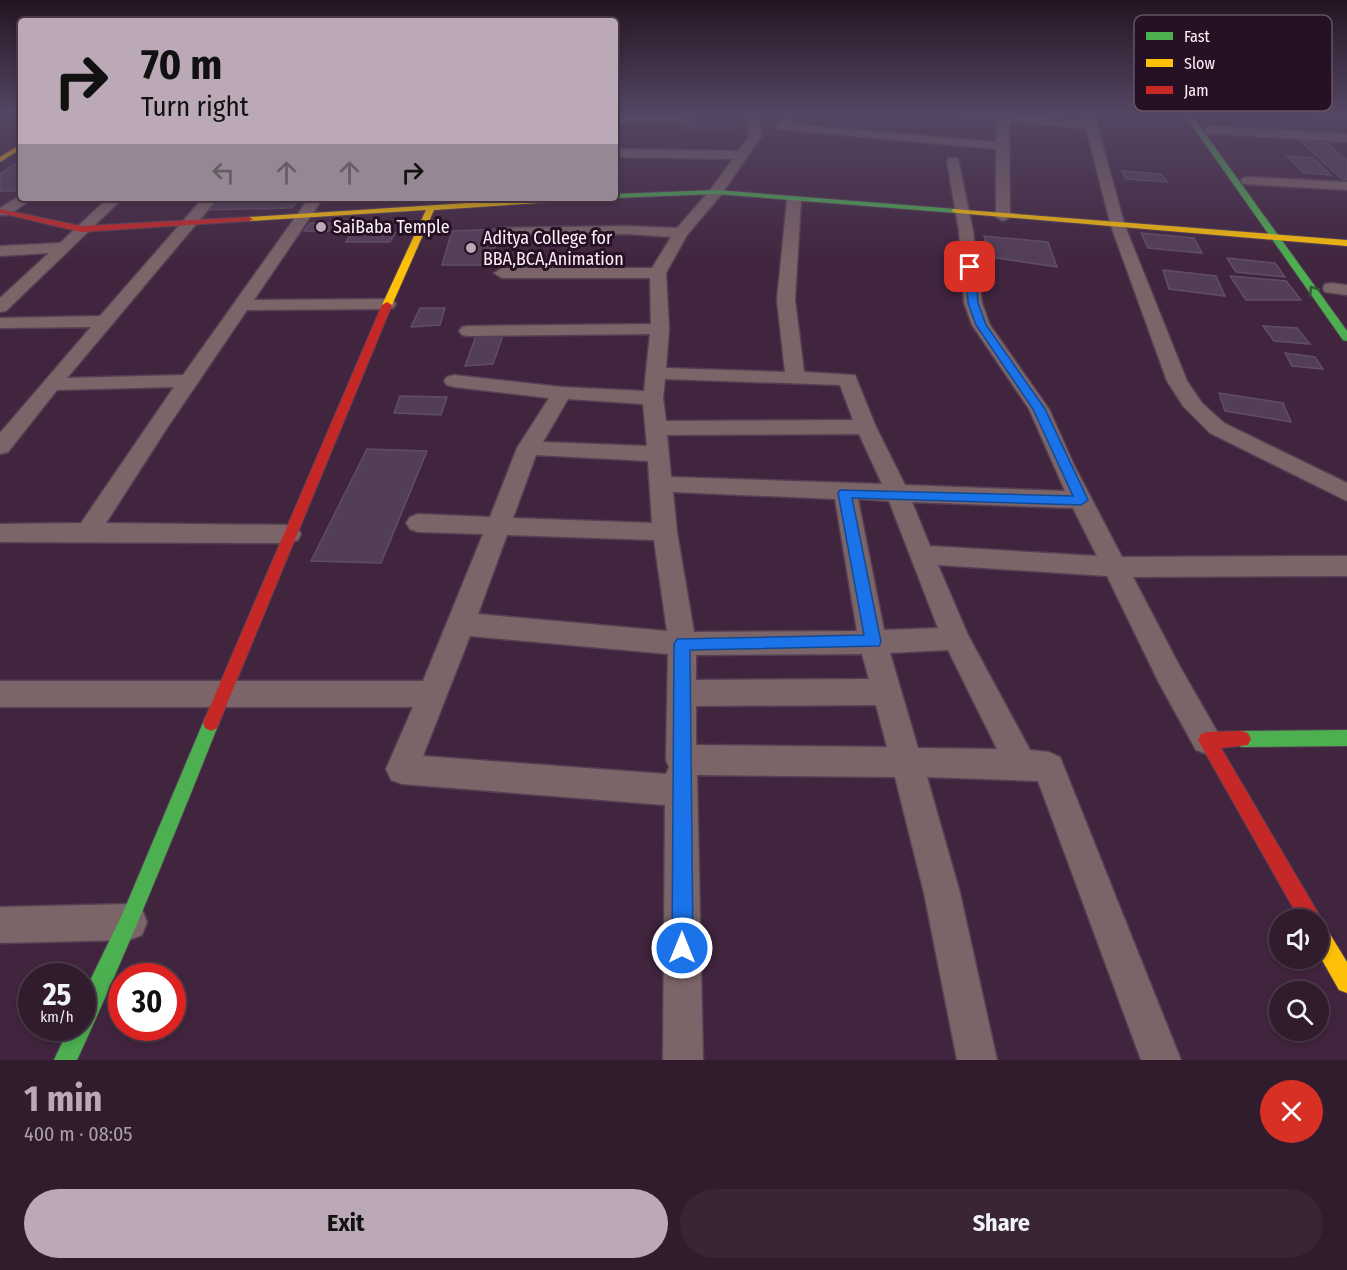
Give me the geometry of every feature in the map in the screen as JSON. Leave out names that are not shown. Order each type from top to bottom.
[{"type":"street","points":[[683,1060],[682,644],[665,532],[653,398],[660,329],[658,273],[664,258],[681,232],[716,192],[736,163]]},
{"type":"street","points":[[954,163],[964,214],[973,303],[981,325],[1039,409],[1081,500],[1169,674],[1305,909]]},
{"type":"street","points":[[1002,163],[1004,217]]},
{"type":"street","points":[[1101,163],[1118,226],[1178,381],[1198,414],[1217,428],[1347,493]]},
{"type":"street","points":[[1223,163],[1347,338]]},
{"type":"street","points":[[1235,163],[1307,256]]},
{"type":"street","points":[[1248,181],[1347,186]]},
{"type":"street","points":[[618,196],[716,192],[964,214],[1347,243]]},
{"type":"street","points":[[794,200],[786,300],[795,378]]},
{"type":"street","points":[[2,212],[21,201]]},
{"type":"street","points":[[0,307],[113,201]]},
{"type":"street","points":[[0,447],[104,321],[208,201]]},
{"type":"street","points":[[2,212],[81,229],[188,223],[310,206],[472,201]]},
{"type":"street","points":[[96,992],[129,922],[387,304],[434,202]]},
{"type":"street","points":[[88,532],[188,381],[310,206]]},
{"type":"street","points":[[500,232],[627,230],[681,232]]},
{"type":"street","points":[[0,250],[63,248]]},
{"type":"street","points":[[502,273],[658,273]]},
{"type":"street","points":[[241,305],[387,304]]},
{"type":"street","points":[[0,323],[104,321]]},
{"type":"street","points":[[468,331],[660,329]]},
{"type":"street","points":[[656,372],[848,379],[866,427],[898,494],[956,638],[1021,764]]},
{"type":"street","points":[[51,384],[188,381]]},
{"type":"street","points":[[454,381],[562,393],[653,398]]},
{"type":"street","points":[[562,393],[528,448],[461,624],[402,769],[681,776],[907,762],[1021,764],[1049,767],[1161,1060]]},
{"type":"street","points":[[656,428],[866,427]]},
{"type":"street","points":[[528,448],[657,454]]},
{"type":"street","points":[[661,484],[845,493],[1081,500]]},
{"type":"street","points":[[845,493],[873,642],[942,893],[977,1060]]},
{"type":"street","points":[[418,524],[665,532]]},
{"type":"street","points":[[0,533],[290,534]]},
{"type":"street","points":[[921,555],[1115,567],[1347,566]]},
{"type":"street","points":[[461,624],[682,644],[873,642],[956,638]]},
{"type":"street","points":[[683,693],[888,692]]},
{"type":"street","points":[[0,694],[432,694]]},
{"type":"street","points":[[1207,740],[1347,738]]},
{"type":"street","points":[[0,925],[129,922]]},
{"type":"street","points":[[1329,951],[1346,978]]},
{"type":"street","points":[[65,1060],[74,1041]]},
{"type":"building","points":[[18,163],[18,191],[0,191],[0,174]]},
{"type":"building","points":[[1294,163],[1319,163],[1331,175],[1304,173]]},
{"type":"building","points":[[1325,163],[1347,163],[1347,180],[1342,179]]},
{"type":"building","points":[[1122,171],[1161,174],[1167,182],[1126,179]]},
{"type":"building","points":[[215,201],[298,201],[292,208],[206,210]]},
{"type":"building","name":"SaiBaba Temple","points":[[310,223],[338,223],[333,231],[304,231]]},
{"type":"building","name":"Aditya College for BBA,BCA,Animation","points":[[500,229],[490,265],[442,265],[452,231]]},
{"type":"building","points":[[352,232],[395,233],[390,242],[346,242]]},
{"type":"building","points":[[1141,233],[1194,238],[1202,253],[1148,248]]},
{"type":"building","points":[[984,236],[1048,242],[1057,267],[990,257]]},
{"type":"building","points":[[1227,258],[1275,263],[1285,277],[1236,272]]},
{"type":"building","points":[[1163,270],[1216,276],[1225,296],[1169,289]]},
{"type":"building","points":[[1230,276],[1286,281],[1301,300],[1246,300]]},
{"type":"building","points":[[420,308],[445,308],[440,325],[411,327]]},
{"type":"building","points":[[1263,326],[1297,328],[1310,344],[1274,341]]},
{"type":"building","points":[[503,335],[493,364],[465,366],[476,336]]},
{"type":"building","points":[[1285,353],[1315,357],[1323,369],[1292,366]]},
{"type":"building","points":[[1219,393],[1283,403],[1291,422],[1225,411]]},
{"type":"building","points":[[400,396],[447,397],[441,415],[394,413]]},
{"type":"building","points":[[367,449],[427,451],[381,563],[311,561]]},
{"type":"traffic: fast","points":[[1222,163],[1347,338]]},
{"type":"traffic: fast","points":[[618,196],[716,192],[956,211]]},
{"type":"traffic: fast","points":[[96,992],[129,922],[211,723]]},
{"type":"traffic: fast","points":[[1242,739],[1347,738]]},
{"type":"traffic: fast","points":[[65,1060],[74,1041]]},
{"type":"traffic: slow","points":[[249,219],[537,201]]},
{"type":"traffic: slow","points":[[387,305],[432,206]]},
{"type":"traffic: slow","points":[[956,211],[1347,243]]},
{"type":"traffic: slow","points":[[1329,952],[1347,982]]},
{"type":"traffic: jam","points":[[0,211],[81,229],[249,219]]},
{"type":"traffic: jam","points":[[211,723],[387,305]]},
{"type":"traffic: jam","points":[[1242,739],[1207,740],[1305,909]]},
{"type":"place","name":"SaiBaba Temple","points":[[321,227]]},
{"type":"place","name":"Aditya College for BBA,BCA,Animation","points":[[471,248]]},
{"type":"route","points":[[682,948],[682,644],[873,642],[845,493],[1081,500],[1039,409],[981,325],[973,303],[970,267]]}]
